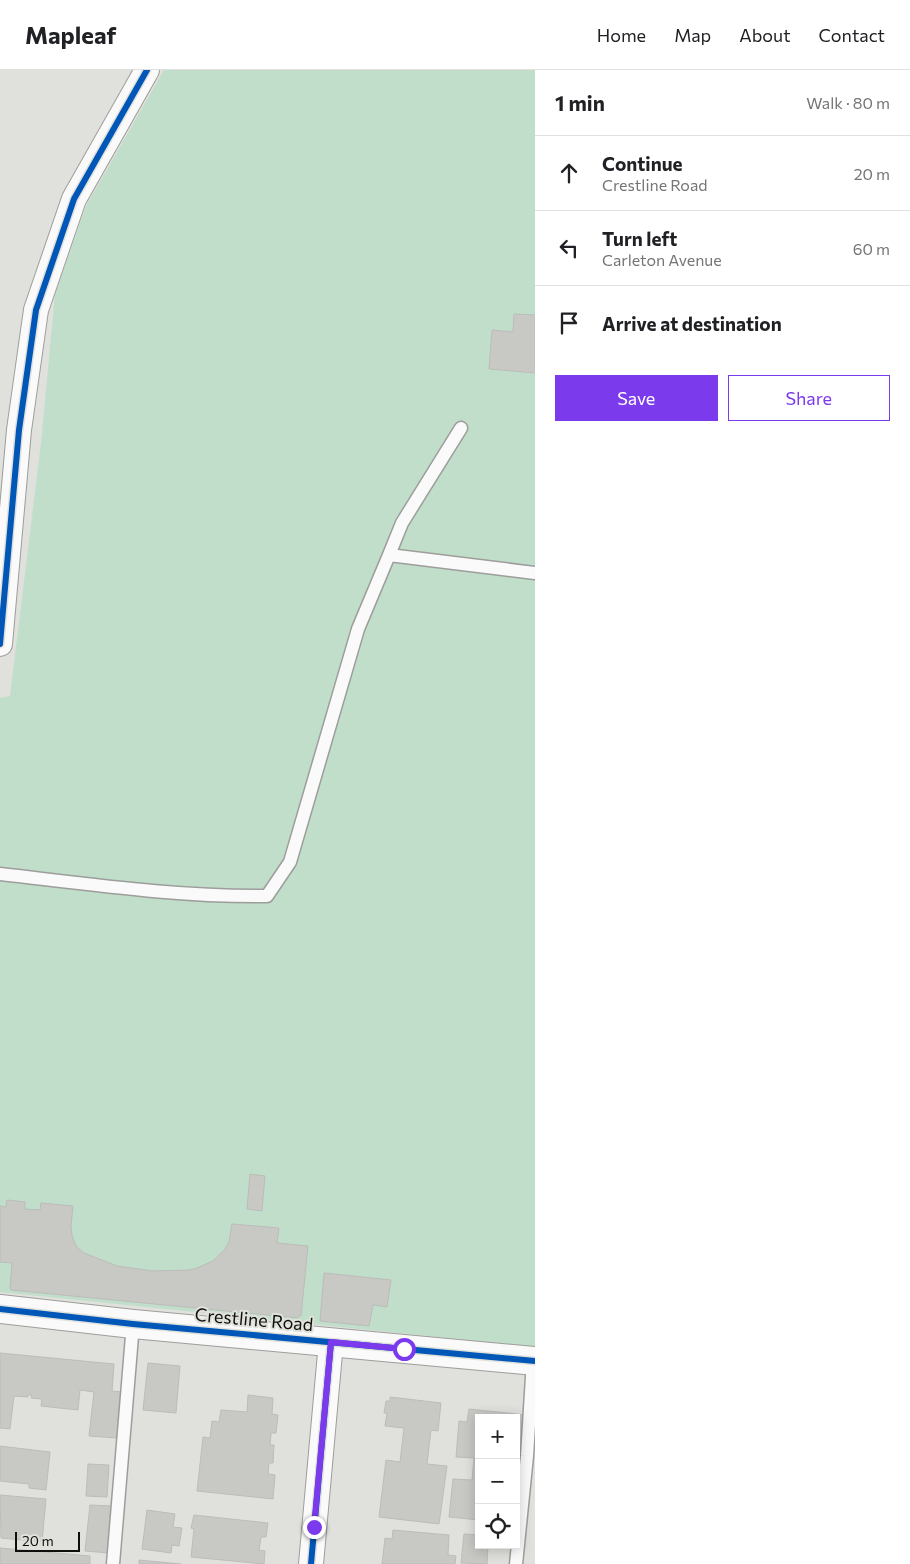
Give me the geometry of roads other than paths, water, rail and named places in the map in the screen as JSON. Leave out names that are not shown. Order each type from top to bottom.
[{"type":"street","points":[[0,644],[10,426],[36,310],[74,199],[147,70]]},
{"type":"street","name":"Crestline Road","points":[[0,1309],[133,1324],[534,1361]]},
{"type":"street","points":[[311,1564],[331,1342]]},
{"type":"lane","points":[[0,874],[125,888],[239,896],[267,896],[290,862],[358,629],[388,555],[402,523],[462,428]]},
{"type":"lane","points":[[388,555],[535,573]]},
{"type":"lane","points":[[112,1564],[133,1324]]},
{"type":"lane","points":[[516,1564],[534,1361]]}]
